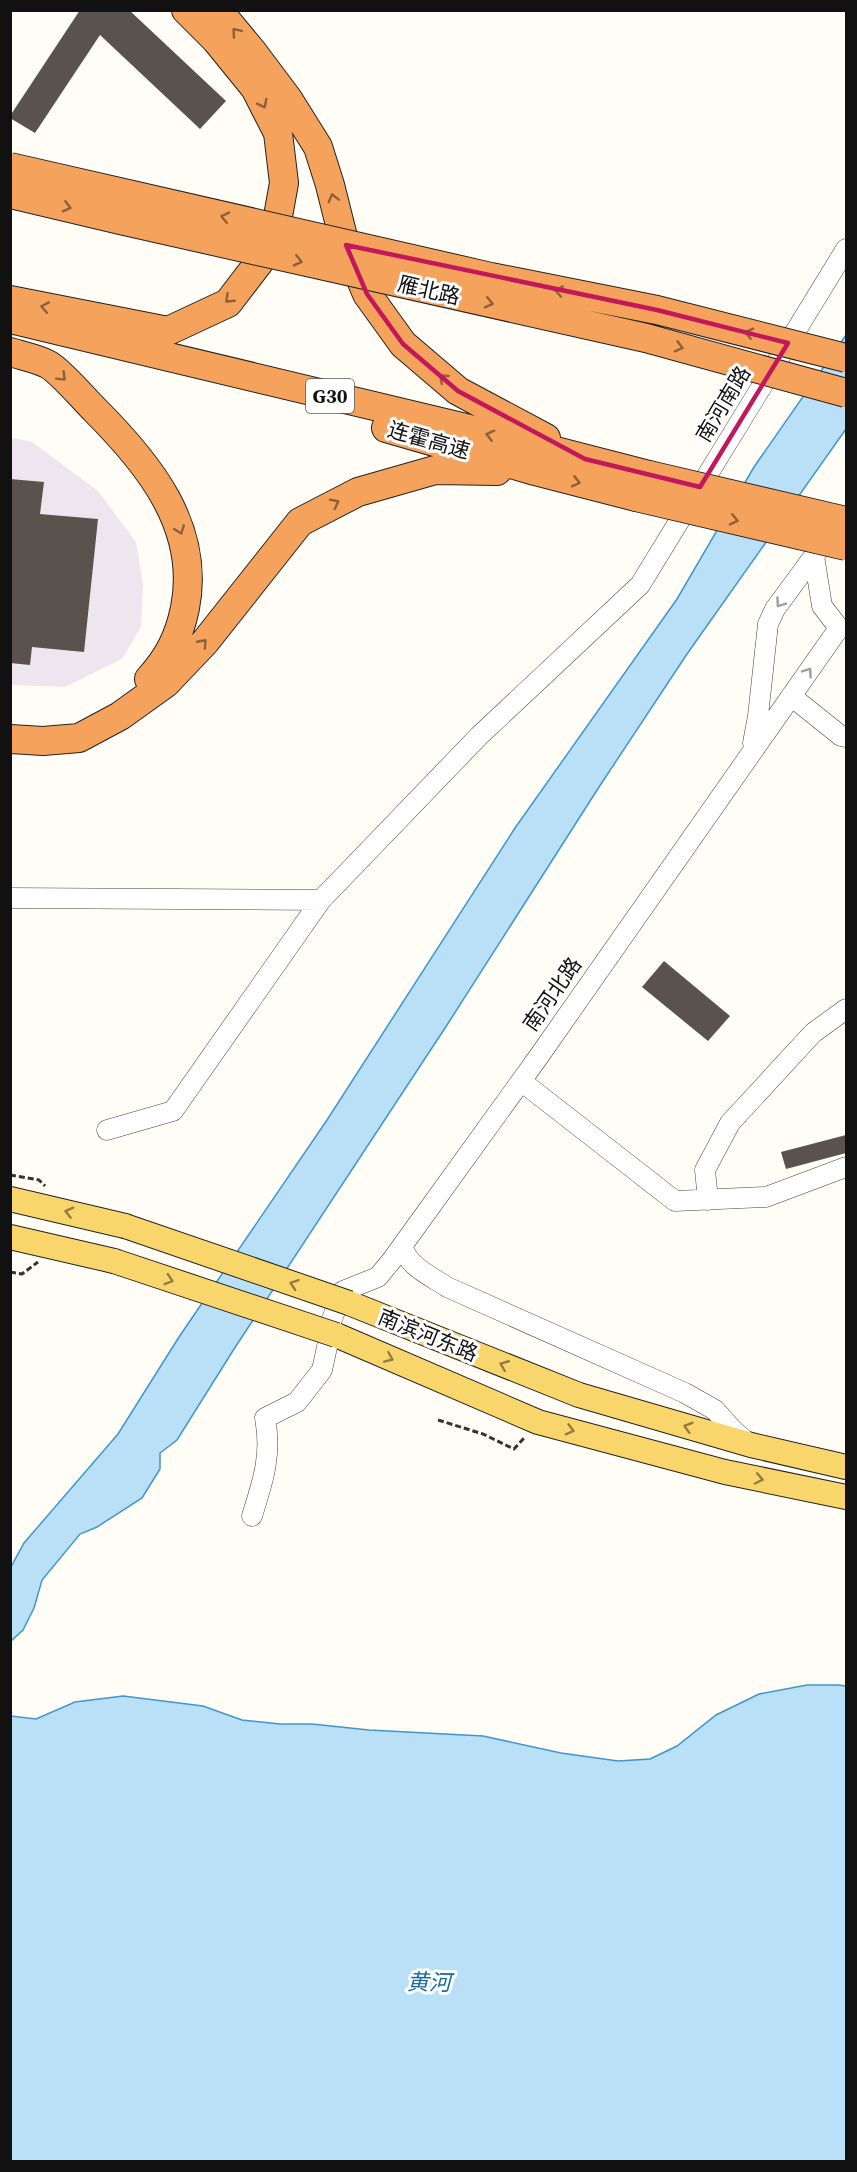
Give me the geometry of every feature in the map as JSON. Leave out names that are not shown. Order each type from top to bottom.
[{"type":"highway","points":[[10,300],[168,331],[228,303],[273,244],[284,183],[278,133],[255,88],[216,40],[186,10]]},
{"type":"highway","points":[[218,10],[288,99],[318,147],[343,237],[367,294],[403,344],[458,391],[585,459]]},
{"type":"highway","name":"雁北路","points":[[10,167],[491,277],[657,310],[846,358]]},
{"type":"highway","name":"雁北路","points":[[10,194],[646,338],[846,393]]},
{"type":"highway","name":"连霍高速","points":[[10,319],[585,459],[642,486],[846,546]]},
{"type":"highway","name":"连霍高速","points":[[10,338],[218,379],[535,471],[642,486],[846,521]]},
{"type":"highway","points":[[10,352],[50,365],[114,429],[148,470],[171,506],[186,544],[189,588],[182,626],[166,661],[146,682],[125,699],[94,714],[58,722],[10,723]]},
{"type":"highway","points":[[10,739],[43,741],[80,738],[120,716],[166,683],[205,642],[300,522],[358,492],[435,470],[535,471]]},
{"type":"main road","name":"南滨河东路","points":[[10,1199],[126,1226],[349,1303],[579,1395],[751,1445],[846,1467]]},
{"type":"main road","name":"南滨河东路","points":[[10,1237],[114,1261],[336,1335],[538,1422],[725,1472],[846,1497]]},
{"type":"street","name":"南河南路","points":[[107,1130],[172,1111],[321,900],[479,736],[640,585],[846,249]]},
{"type":"street","name":"南河北路","points":[[750,754],[758,716],[768,624],[775,609],[846,510]]},
{"type":"street","name":"南河北路","points":[[252,1516],[263,1479],[269,1440],[265,1418],[297,1402],[322,1370],[330,1324],[343,1291],[378,1277],[397,1253],[521,1081],[791,696],[843,628],[822,606],[814,556]]},
{"type":"street","points":[[791,696],[841,736],[846,737]]},
{"type":"street","points":[[10,898],[321,900]]},
{"type":"street","points":[[708,1200],[705,1170],[730,1123],[813,1033],[846,1009]]},
{"type":"street","points":[[521,1081],[675,1201],[766,1197],[846,1167]]},
{"type":"street","points":[[397,1253],[447,1287],[685,1393],[715,1410],[751,1445]]},
{"type":"path","points":[[438,1420],[483,1434],[514,1449]]},
{"type":"highlighted area","points":[[346,245],[657,310],[788,343],[700,487],[585,459],[458,391],[403,344],[367,294]]},
{"type":"shaded area","points":[[10,437],[32,442],[98,491],[136,542],[143,584],[141,627],[122,659],[65,687],[11,685]]},
{"type":"water","points":[[846,335],[846,429],[687,654],[177,1440],[160,1453],[160,1469],[142,1498],[97,1527],[80,1534],[42,1580],[34,1608],[23,1630],[11,1641],[11,1567],[24,1543],[118,1434],[179,1337],[327,1120],[515,828],[677,599],[754,467]]},
{"type":"water","name":"黄河","points":[[807,1685],[846,1686],[846,2161],[11,2161],[11,1716],[36,1719],[75,1702],[123,1696],[203,1706],[242,1720],[483,1736],[561,1753],[618,1761],[650,1759],[677,1746],[716,1715],[759,1694]]},
{"type":"building","points":[[80,10],[129,10],[226,101],[200,129],[100,35],[35,133],[10,118]]},
{"type":"building","points":[[10,479],[44,482],[40,514],[98,519],[84,652],[32,647],[30,665],[10,663]]},
{"type":"building","points":[[664,961],[730,1016],[708,1041],[642,987]]},
{"type":"building","points":[[846,1135],[846,1153],[786,1169],[781,1152]]}]
